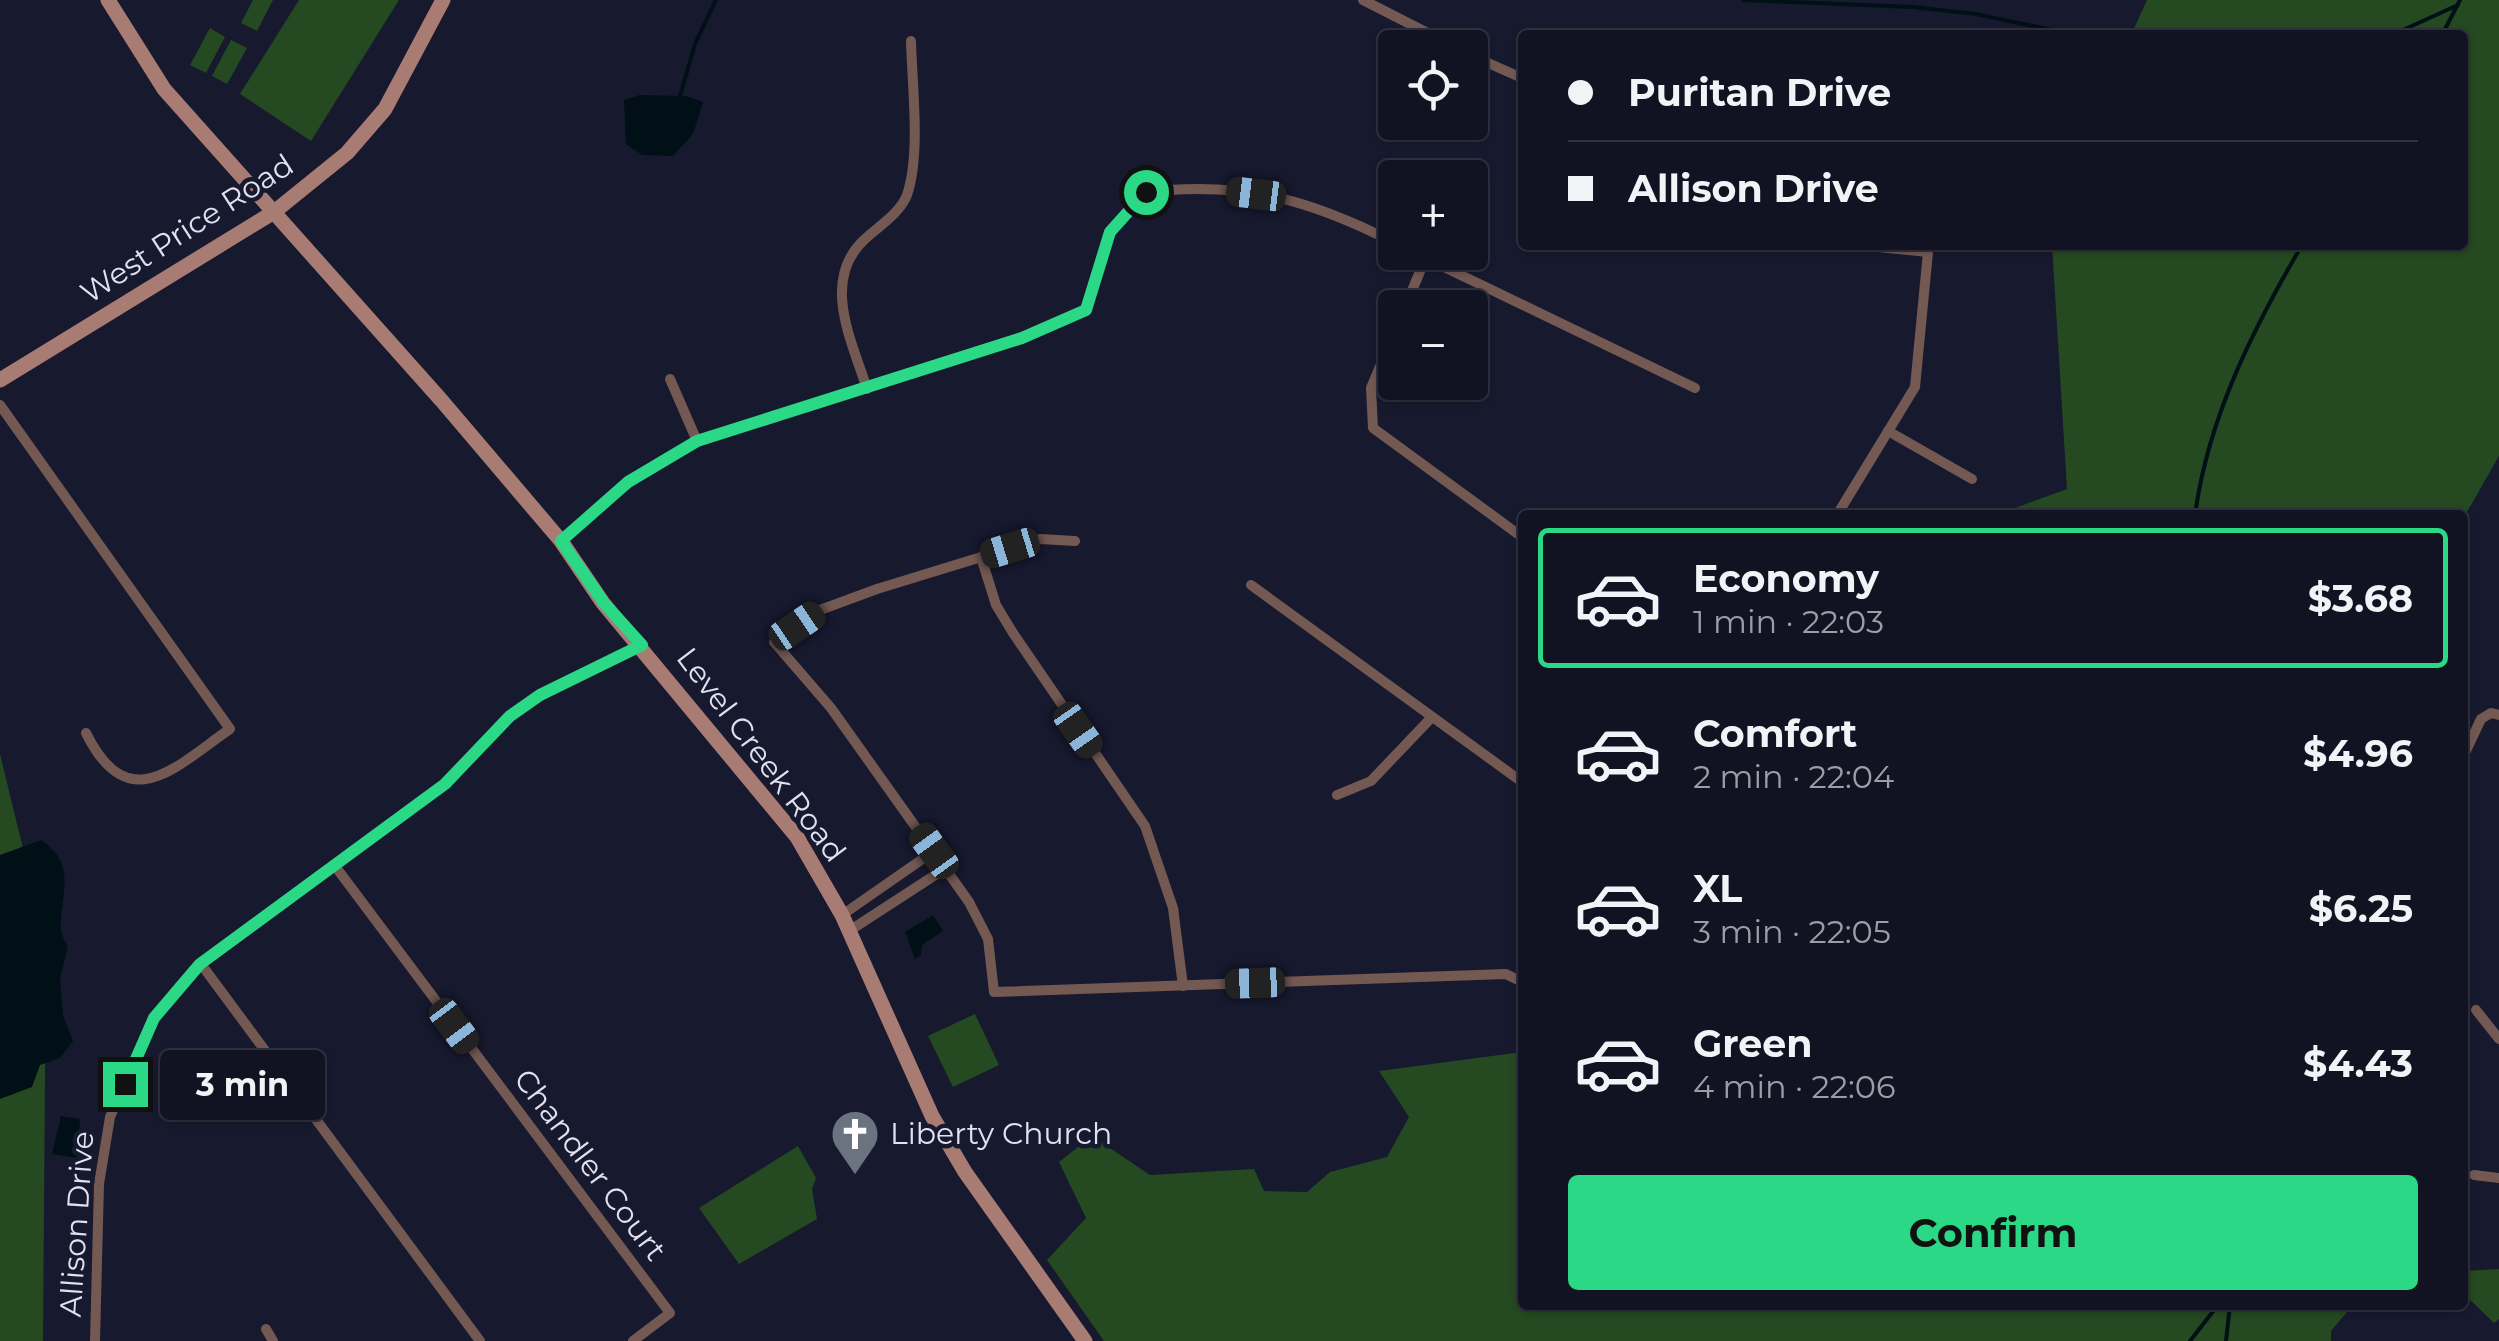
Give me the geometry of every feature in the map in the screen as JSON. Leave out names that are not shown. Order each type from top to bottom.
[{"type":"street","name":"Level Creek Road","points":[[108,0],[164,89],[561,541],[604,603],[797,837],[850,931],[932,1116],[965,1172],[1084,1341]]},
{"type":"street","name":"West Price Road","points":[[0,380],[274,212],[347,153],[385,109],[443,0]]},
{"type":"street","points":[[1363,0],[1422,30]]},
{"type":"street","points":[[867,389],[839,288],[856,247],[896,213],[907,194],[912,142],[911,41]]},
{"type":"street","points":[[1488,63],[1518,76]]},
{"type":"street","points":[[561,541],[628,482],[697,441],[1022,338],[1086,310],[1110,232],[1146,192],[1185,187],[1288,198],[1330,210],[1378,234]]},
{"type":"street","points":[[1839,510],[1919,374],[1928,252],[1908,250]]},
{"type":"street","points":[[1450,270],[1695,388]]},
{"type":"street","points":[[1378,371],[1371,388],[1373,428],[1518,534]]},
{"type":"street","points":[[670,379],[697,441]]},
{"type":"street","points":[[0,405],[230,729],[174,772],[157,779],[116,772],[96,753],[86,733]]},
{"type":"street","points":[[1888,432],[1972,480]]},
{"type":"street","points":[[1075,541],[1040,539],[820,610],[774,642],[831,708],[946,868],[988,939],[994,992],[1506,974],[1518,980]]},
{"type":"street","points":[[981,557],[996,606],[1012,633],[1144,826],[1169,890],[1184,986]]},
{"type":"street","points":[[1251,585],[1518,779]]},
{"type":"street","name":"Allison Drive","points":[[94,1341],[99,1184],[110,1117],[154,1018],[200,964],[445,784],[510,716],[540,695],[642,645]]},
{"type":"street","points":[[2468,746],[2481,719],[2491,713],[2499,715]]},
{"type":"street","points":[[1337,795],[1372,781],[1432,717]]},
{"type":"street","points":[[842,915],[934,851]]},
{"type":"street","name":"Chandler Court","points":[[335,866],[670,1313],[633,1341]]},
{"type":"street","points":[[850,931],[946,868]]},
{"type":"street","points":[[200,964],[480,1341]]},
{"type":"street","points":[[2476,1010],[2499,1039]]},
{"type":"street","points":[[2474,1175],[2499,1178]]},
{"type":"street","points":[[266,1328],[273,1341]]},
{"type":"green space","points":[[253,0],[273,0],[257,31],[241,23]]},
{"type":"green space","points":[[299,0],[399,0],[311,141],[240,94]]},
{"type":"green space","points":[[2147,0],[2499,0],[2499,456],[2468,510],[2010,510],[2067,489],[2052,250],[2468,250],[2468,30],[2133,30]]},
{"type":"green space","points":[[210,28],[225,37],[206,73],[190,65]]},
{"type":"green space","points":[[231,40],[247,48],[227,84],[212,76]]},
{"type":"green space","points":[[0,754],[46,943],[43,1341],[0,1341]]},
{"type":"green space","points":[[975,1014],[999,1065],[953,1087],[928,1036]]},
{"type":"green space","points":[[1518,1053],[1518,1310],[2349,1310],[2331,1331],[2331,1341],[1104,1341],[1047,1260],[1086,1218],[1059,1162],[1092,1136],[1150,1175],[1254,1169],[1264,1191],[1307,1192],[1330,1172],[1387,1157],[1409,1117],[1379,1071]]},
{"type":"green space","points":[[798,1146],[816,1178],[812,1189],[817,1219],[739,1264],[699,1208]]},
{"type":"green space","points":[[2499,1269],[2499,1319],[2494,1323],[2468,1298],[2468,1271]]},
{"type":"shaded area","points":[[640,95],[686,96],[703,102],[693,134],[673,156],[642,155],[626,144],[624,100]]},
{"type":"shaded area","points":[[41,840],[55,852],[65,880],[61,922],[68,946],[60,978],[63,1016],[73,1041],[60,1058],[40,1065],[32,1087],[0,1099],[0,855]]},
{"type":"shaded area","points":[[933,915],[943,931],[922,945],[921,955],[915,959],[905,932]]},
{"type":"shaded area","points":[[61,1116],[80,1119],[77,1158],[52,1154]]},
{"type":"waterway","points":[[680,96],[695,44],[716,0]]},
{"type":"waterway","points":[[1743,0],[1912,7],[1976,14],[2051,30]]},
{"type":"waterway","points":[[2445,30],[2460,0]]},
{"type":"waterway","points":[[2403,30],[2458,5]]},
{"type":"waterway","points":[[2196,510],[2210,444],[2235,375],[2299,250]]},
{"type":"waterway","points":[[2190,1341],[2214,1310]]},
{"type":"waterway","points":[[2226,1341],[2229,1310]]},
{"type":"place","name":"Liberty Church","points":[[855,1176]]},
{"type":"route","points":[[125,1084],[154,1018],[200,964],[445,784],[510,716],[540,695],[642,645],[604,603],[561,541],[628,482],[697,441],[1022,338],[1086,310],[1110,232],[1146,192]]}]
